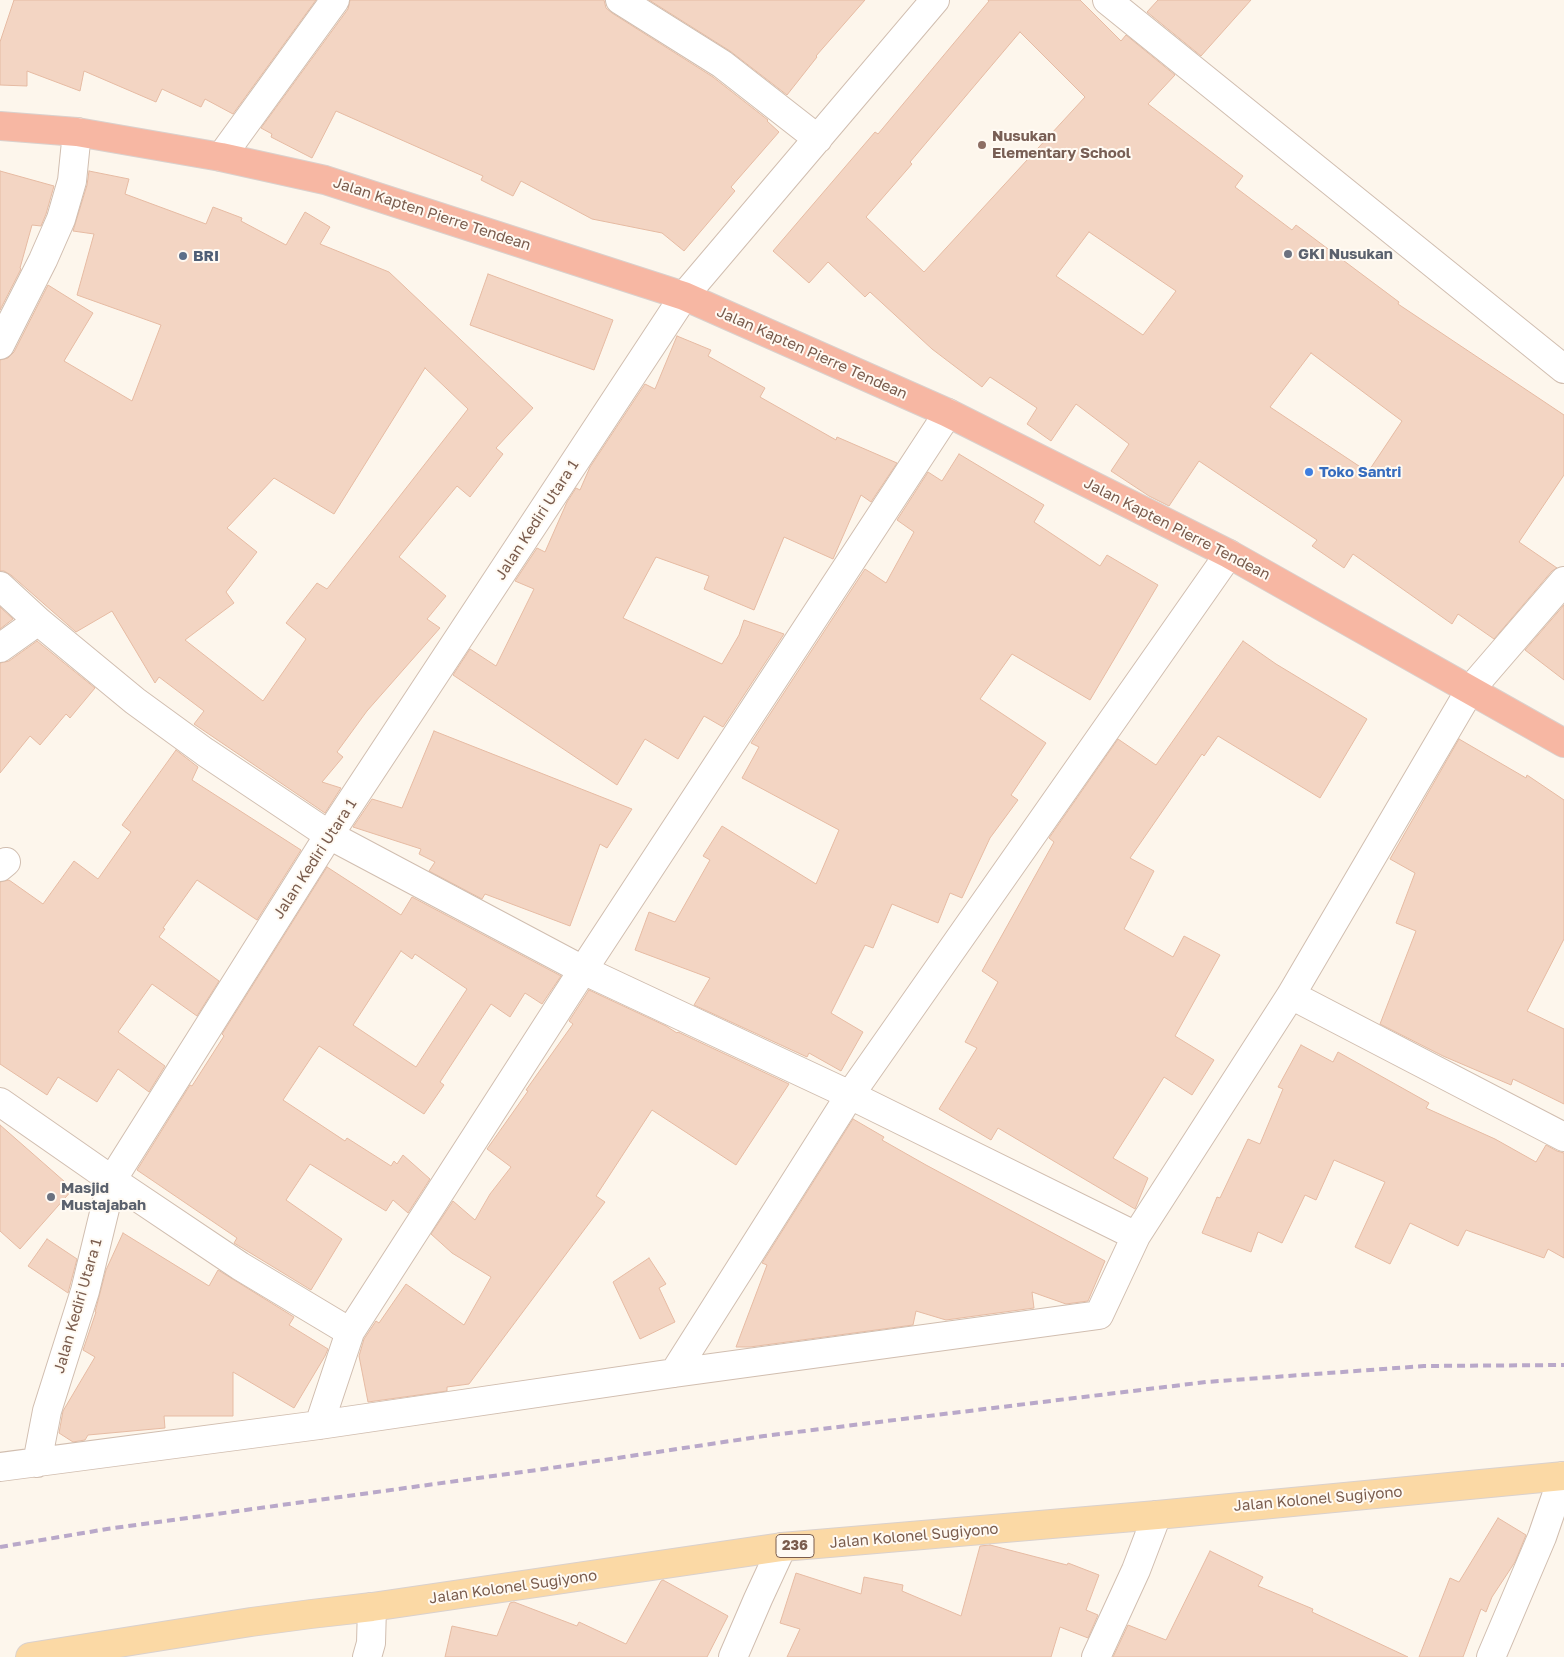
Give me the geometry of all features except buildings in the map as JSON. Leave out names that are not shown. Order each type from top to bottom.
[{"type":"highway","name":"Jalan Kapten Pierre Tendean","points":[[0,126],[77,132],[221,157],[326,180],[684,296],[948,413],[1229,554],[1564,743]]},
{"type":"main road","name":"Jalan Kolonel Sugiyono","points":[[30,1657],[251,1622],[372,1607],[782,1547],[1564,1476]]},
{"type":"street","points":[[221,157],[335,0]]},
{"type":"street","points":[[620,0],[722,64],[818,139]]},
{"type":"street","name":"Jalan Kediri Utara 1","points":[[37,1463],[47,1412],[85,1291],[112,1180],[329,835],[684,296],[935,0]]},
{"type":"street","points":[[1107,0],[1564,370]]},
{"type":"street","points":[[0,345],[43,260],[61,219],[72,181],[77,132]]},
{"type":"street","points":[[319,1425],[350,1332],[583,970],[948,413]]},
{"type":"street","points":[[674,1373],[850,1095],[1229,554]]},
{"type":"street","points":[[0,1467],[319,1425],[674,1373],[1099,1315],[1136,1236],[1291,994],[1470,690],[1564,581]]},
{"type":"street","points":[[0,586],[38,620],[151,712],[205,752],[329,835],[583,970],[850,1095],[1136,1236]]},
{"type":"street","points":[[0,648],[38,620]]},
{"type":"street","points":[[1291,994],[1564,1137]]},
{"type":"street","points":[[0,1102],[240,1266],[350,1332]]},
{"type":"street","points":[[1491,1657],[1542,1537],[1564,1476]]},
{"type":"street","points":[[1096,1657],[1136,1570],[1157,1514]]},
{"type":"street","points":[[733,1657],[782,1547]]},
{"type":"street","points":[[368,1657],[372,1607]]},
{"type":"railway","points":[[0,1547],[107,1529],[544,1469],[764,1436],[1206,1382],[1424,1366],[1564,1365]]},
{"type":"place","name":"Nusukan Elementary School","points":[[982,145]]},
{"type":"place","name":"GKI Nusukan","points":[[1288,254]]},
{"type":"place","name":"BRI","points":[[183,256]]},
{"type":"place","name":"Toko Santri","points":[[1309,472]]},
{"type":"place","name":"Masjid Mustajabah","points":[[51,1197]]}]
